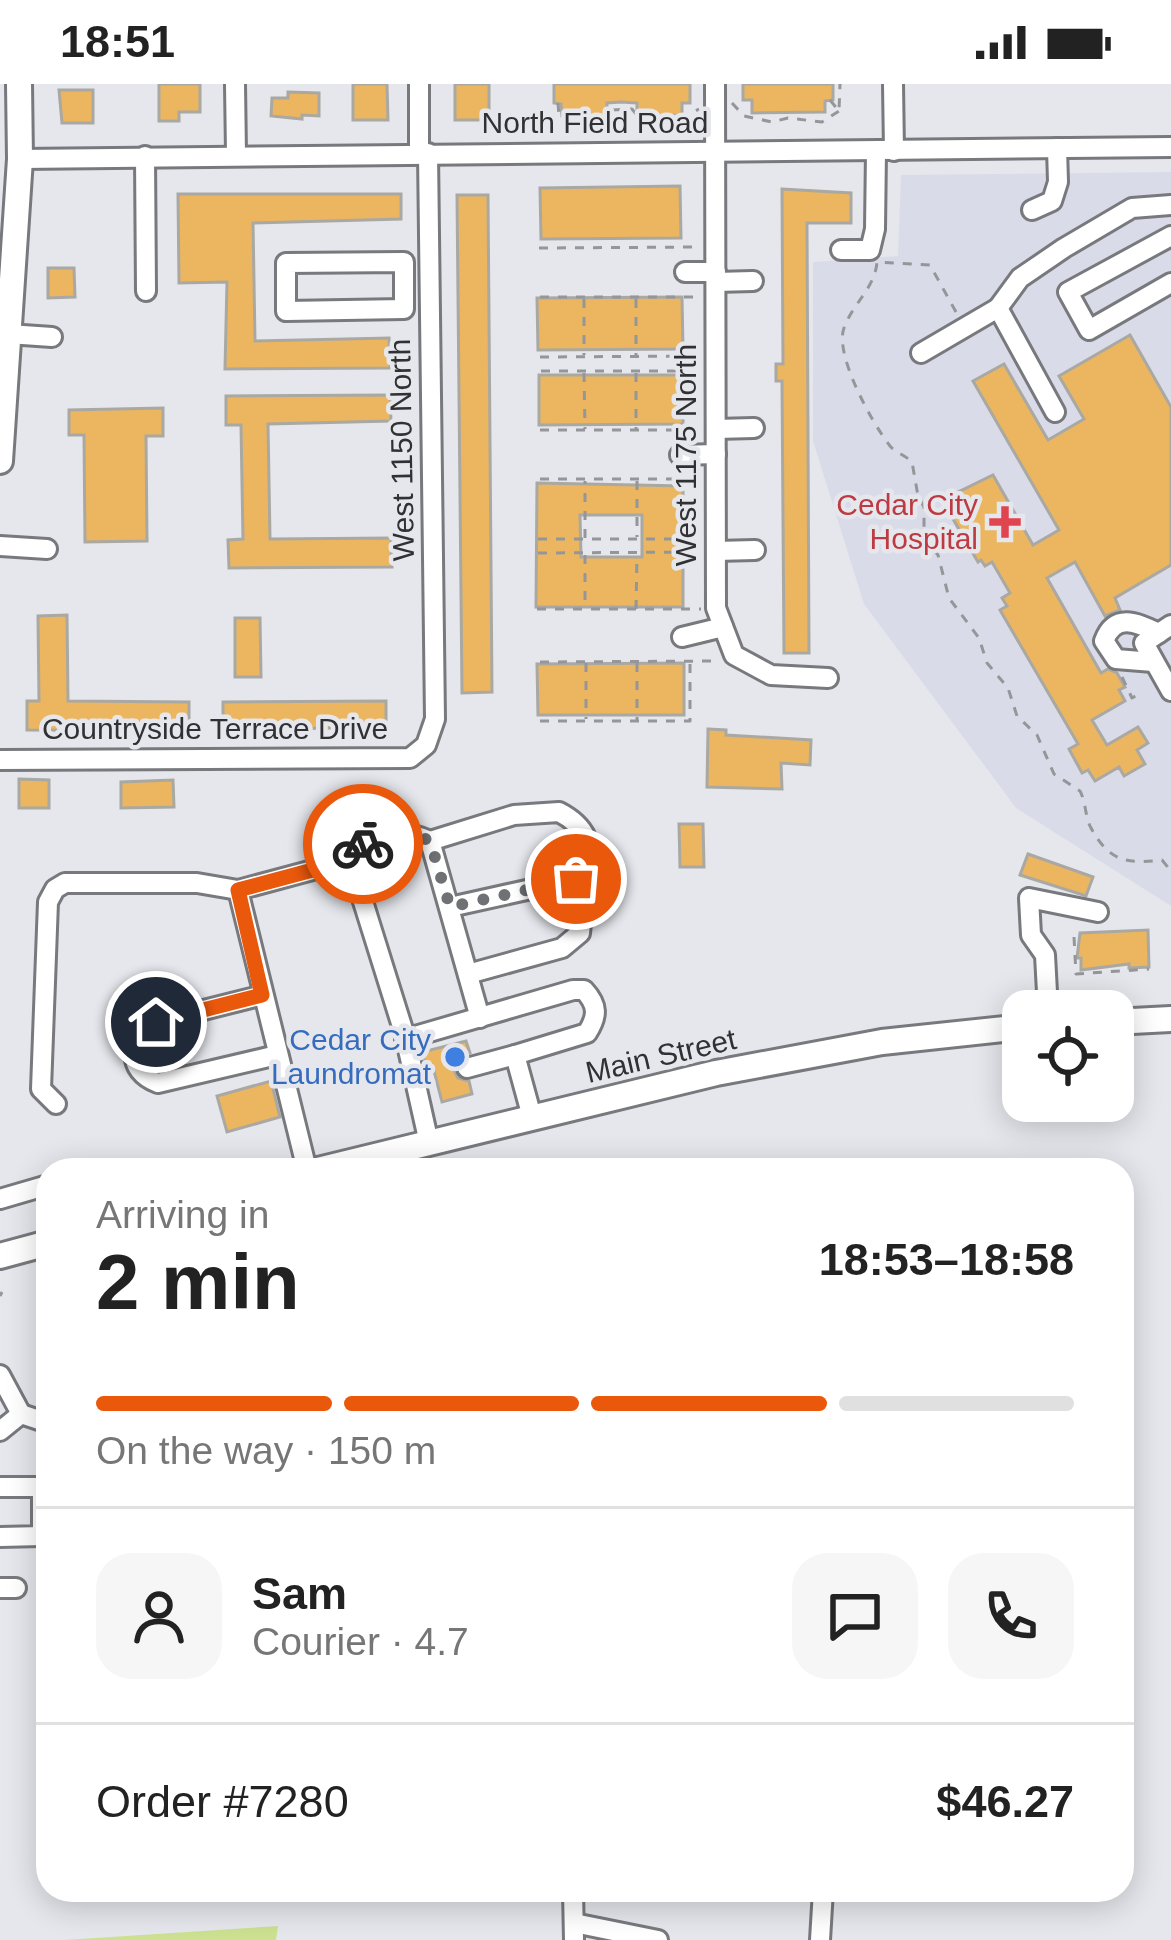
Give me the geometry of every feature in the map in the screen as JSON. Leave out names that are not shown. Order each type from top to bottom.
[{"type":"main road","points":[[0,461],[20,159],[19,84]]},
{"type":"main road","points":[[1134,1021],[1171,1019]]},
{"type":"main road","name":"Main Street","points":[[367,1158],[721,1072],[859,1046],[1002,1029]]},
{"type":"main road","points":[[0,1256],[36,1246]]},
{"type":"street","points":[[235,84],[236,154]]},
{"type":"street","name":"West 1150 North","points":[[419,84],[430,288],[435,719],[427,745]]},
{"type":"street","points":[[841,250],[870,250],[893,84]]},
{"type":"street","name":"West 1175 North","points":[[720,93],[709,429],[716,454],[707,547],[723,627]]},
{"type":"street","name":"North Field Road","points":[[20,159],[1171,147]]},
{"type":"street","points":[[1032,210],[1052,201],[1058,182],[1058,148]]},
{"type":"street","points":[[146,156],[146,291]]},
{"type":"street","points":[[921,353],[998,308],[1020,278],[1064,248],[1132,208],[1171,205]]},
{"type":"street","points":[[1171,236],[1068,292],[1089,330],[1171,283]]},
{"type":"street","points":[[404,262],[404,289],[404,309],[286,310],[286,263],[404,262]]},
{"type":"street","points":[[685,272],[753,281]]},
{"type":"street","points":[[404,289],[430,288]]},
{"type":"street","points":[[998,308],[1055,412]]},
{"type":"street","points":[[8,334],[52,337]]},
{"type":"street","points":[[709,429],[754,428]]},
{"type":"street","points":[[680,454],[716,454]]},
{"type":"street","points":[[0,547],[47,549]]},
{"type":"street","points":[[707,547],[755,550]]},
{"type":"street","points":[[1153,662],[1116,659],[1103,641],[1118,623],[1131,620],[1165,629]]},
{"type":"street","points":[[682,637],[723,627],[734,655],[771,675],[828,678]]},
{"type":"street","points":[[1165,629],[1144,643],[1171,691]]},
{"type":"street","name":"Countryside Terrace Drive","points":[[0,760],[410,758],[427,745]]},
{"type":"street","points":[[56,1104],[41,1089],[47,902],[65,883],[197,883],[238,890],[350,860],[365,842],[377,837],[412,834],[430,841],[514,815],[559,812],[585,832],[587,874],[450,907]]},
{"type":"street","points":[[430,841],[480,1018]]},
{"type":"street","points":[[350,860],[405,1039],[429,1143]]},
{"type":"street","points":[[468,974],[562,948],[580,933],[584,903],[576,879]]},
{"type":"street","points":[[238,890],[304,1158]]},
{"type":"street","points":[[1047,990],[1045,955],[1031,935],[1029,898],[1098,912]]},
{"type":"street","points":[[405,1039],[573,989],[590,996],[596,1009],[587,1033],[467,1068]]},
{"type":"street","points":[[262,995],[156,1022],[140,1031],[133,1048],[136,1065],[144,1078],[158,1083],[277,1055]]},
{"type":"street","points":[[515,1055],[532,1117]]},
{"type":"street","points":[[0,1199],[36,1188]]},
{"type":"street","points":[[0,1375],[21,1414],[36,1419]]},
{"type":"street","points":[[0,1431],[21,1414]]},
{"type":"street","points":[[0,1487],[36,1487]]},
{"type":"street","points":[[0,1537],[36,1536]]},
{"type":"street","points":[[573,1902],[574,1932],[658,1940]]},
{"type":"street","points":[[820,1940],[822,1902]]},
{"type":"path","points":[[839,111],[840,84]]},
{"type":"path","points":[[720,93],[750,118],[777,121],[799,116],[822,122],[839,111]]},
{"type":"path","points":[[830,100],[839,111]]},
{"type":"path","points":[[558,103],[562,121],[608,118],[613,106],[632,106],[638,118],[682,118],[689,108],[704,109]]},
{"type":"path","points":[[777,113],[777,121]]},
{"type":"path","points":[[538,248],[701,247]]},
{"type":"path","points":[[965,327],[930,265],[877,262],[873,284],[843,328],[846,369],[893,451],[912,462],[918,496],[925,507],[924,539],[938,555],[949,598],[979,638],[987,663],[1008,688],[1018,716],[1037,735],[1054,774],[1080,791],[1089,824],[1117,858],[1130,863],[1171,856]]},
{"type":"path","points":[[540,297],[701,297]]},
{"type":"path","points":[[584,297],[584,357]]},
{"type":"path","points":[[636,297],[636,356]]},
{"type":"path","points":[[540,357],[701,356]]},
{"type":"path","points":[[541,371],[701,370]]},
{"type":"path","points":[[584,371],[585,430]]},
{"type":"path","points":[[636,371],[637,430]]},
{"type":"path","points":[[540,430],[709,429]]},
{"type":"path","points":[[540,479],[702,479]]},
{"type":"path","points":[[585,479],[585,539]]},
{"type":"path","points":[[637,479],[637,539]]},
{"type":"path","points":[[538,538],[637,539],[707,547]]},
{"type":"path","points":[[538,553],[707,547]]},
{"type":"path","points":[[585,553],[585,609]]},
{"type":"path","points":[[637,553],[637,609]]},
{"type":"path","points":[[537,609],[702,609]]},
{"type":"path","points":[[540,662],[719,662]]},
{"type":"path","points":[[586,662],[586,721]]},
{"type":"path","points":[[637,662],[637,721]]},
{"type":"path","points":[[540,722],[690,721],[690,662]]},
{"type":"path","points":[[1119,671],[1132,698],[1141,693]]},
{"type":"path","points":[[1162,860],[1171,871]]},
{"type":"path","points":[[1074,937],[1076,974],[1149,970]]},
{"type":"path","points":[[1124,971],[1125,982]]},
{"type":"shaded area","name":"Cedar City Hospital","points":[[1171,172],[1171,906],[1016,808],[864,604],[813,441],[813,262],[898,256],[901,175]]},
{"type":"green space","points":[[278,1926],[276,1940],[65,1940]]},
{"type":"building","points":[[159,84],[200,84],[200,112],[179,112],[179,121],[159,121]]},
{"type":"building","points":[[353,84],[387,84],[388,120],[353,120]]},
{"type":"building","points":[[455,84],[489,84],[489,120],[455,120]]},
{"type":"building","points":[[554,84],[690,84],[690,103],[682,103],[682,115],[637,116],[637,103],[621,102],[607,103],[607,115],[562,116],[561,104],[554,103]]},
{"type":"building","points":[[743,84],[833,84],[833,100],[825,101],[825,112],[752,113],[752,100],[743,100]]},
{"type":"building","points":[[59,90],[93,90],[93,123],[62,123]]},
{"type":"building","points":[[288,92],[319,93],[319,116],[271,116],[272,98],[288,98]]},
{"type":"building","points":[[680,186],[681,238],[541,239],[540,188]]},
{"type":"building","points":[[782,189],[851,193],[851,223],[807,223],[809,653],[784,653],[782,381],[776,381],[776,364],[783,364]]},
{"type":"building","points":[[178,194],[401,194],[401,219],[253,223],[255,341],[389,338],[390,368],[225,369],[227,282],[179,283]]},
{"type":"building","points":[[457,195],[488,195],[492,692],[462,693]]},
{"type":"building","points":[[48,268],[74,268],[75,297],[48,298]]},
{"type":"building","points":[[682,297],[683,349],[538,350],[537,298]]},
{"type":"building","points":[[1130,335],[1171,407],[1171,565],[1115,598],[1120,610],[1105,616],[1075,562],[1047,578],[1101,673],[1108,669],[1117,673],[1125,687],[1119,690],[1125,701],[1092,720],[1107,745],[1138,727],[1148,743],[1137,750],[1145,764],[1124,776],[1119,767],[1095,781],[1088,770],[1082,773],[1069,749],[1078,744],[1000,610],[1007,606],[1002,598],[1010,593],[992,562],[985,566],[978,562],[942,500],[993,475],[1033,545],[1059,530],[973,381],[1004,364],[1048,440],[1084,419],[1059,376]]},
{"type":"building","points":[[539,375],[683,375],[683,424],[539,425]]},
{"type":"building","points":[[390,395],[391,421],[268,424],[270,539],[391,538],[392,567],[229,568],[228,540],[243,539],[241,425],[226,425],[226,396]]},
{"type":"building","points":[[163,408],[163,436],[146,436],[147,541],[85,542],[84,435],[69,435],[69,410]]},
{"type":"building","points":[[537,483],[683,486],[683,607],[536,607]],"holes":[[[580,515],[642,515],[642,557],[581,557]]]},
{"type":"building","points":[[67,615],[68,701],[189,702],[189,731],[27,730],[27,701],[39,701],[38,616]]},
{"type":"building","points":[[235,618],[260,618],[261,677],[235,677]]},
{"type":"building","points":[[684,663],[684,715],[538,715],[537,664]]},
{"type":"building","points":[[386,701],[386,727],[223,730],[223,702]]},
{"type":"building","points":[[708,729],[726,730],[726,735],[811,740],[810,765],[781,763],[782,789],[707,787]]},
{"type":"building","points":[[19,779],[49,780],[49,808],[19,808]]},
{"type":"building","points":[[173,780],[174,807],[121,808],[121,782]]},
{"type":"building","points":[[679,824],[703,824],[704,867],[680,867]]},
{"type":"building","points":[[1028,854],[1093,877],[1086,896],[1020,875]]},
{"type":"building","points":[[1148,930],[1149,967],[1129,968],[1129,964],[1081,970],[1081,958],[1077,958],[1080,933]]},
{"type":"building","points":[[466,1041],[470,1053],[457,1059],[454,1070],[458,1078],[469,1081],[472,1094],[442,1102],[434,1071],[427,1072],[422,1052]]},
{"type":"building","points":[[271,1081],[280,1117],[227,1132],[217,1096]]},
{"type":"way so far","points":[[363,844],[394,834],[430,841],[450,907],[576,879]]},
{"type":"place","name":"Cedar City Hospital","points":[[1005,522]]},
{"type":"place","name":"Cedar City Laundromat","points":[[455,1057]]},
{"type":"route","points":[[156,1022],[262,995],[238,890],[350,860],[363,844]]}]
